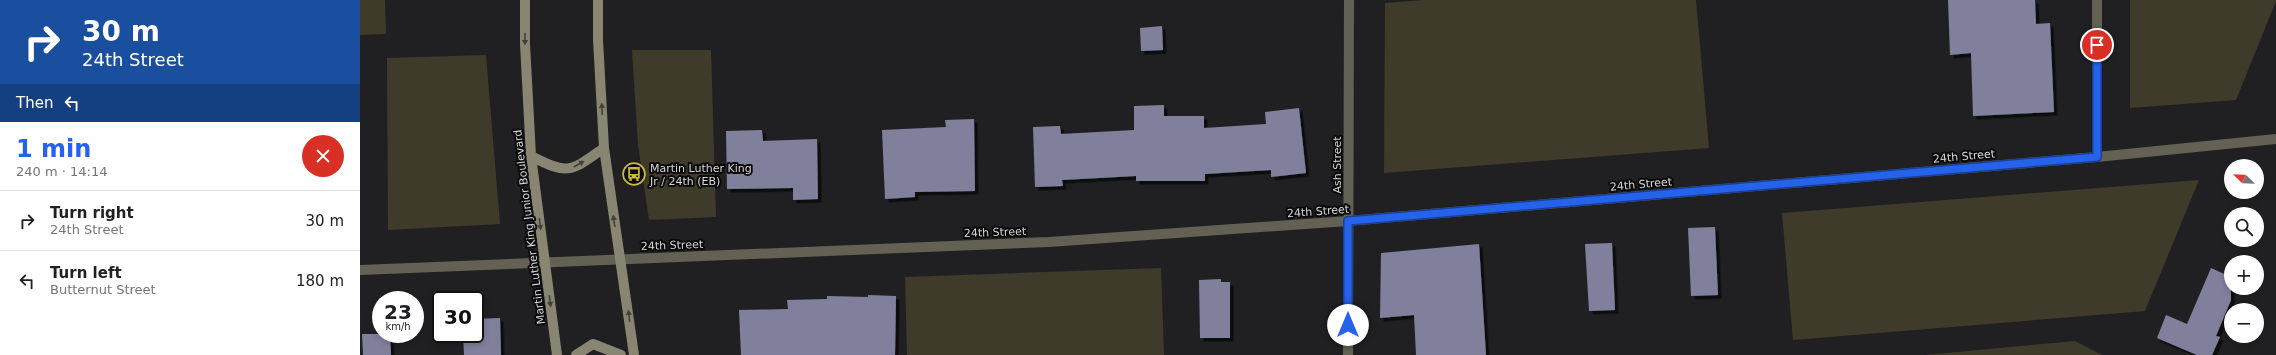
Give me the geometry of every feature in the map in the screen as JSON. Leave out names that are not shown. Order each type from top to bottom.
[{"type":"main road","name":"Martin Luther King Junior Boulevard","points":[[525,0],[524,44],[531,156],[557,355]]},
{"type":"main road","points":[[598,0],[598,40],[604,148],[620,260],[626,291],[634,355]]},
{"type":"main road","points":[[531,156],[553,168],[568,170],[579,165],[604,148]]},
{"type":"main road","points":[[576,355],[594,344],[621,355]]},
{"type":"street","name":"Ash Street","points":[[1348,355],[1349,0]]},
{"type":"street","points":[[2097,0],[2097,157]]},
{"type":"street","name":"24th Street","points":[[360,270],[1049,242],[1348,221],[2097,157],[2276,139]]},
{"type":"shaded area","points":[[360,0],[385,0],[386,34],[360,35]]},
{"type":"shaded area","points":[[1424,0],[1696,0],[1709,148],[1384,173],[1385,3]]},
{"type":"shaded area","points":[[2130,0],[2276,1],[2236,100],[2130,108]]},
{"type":"shaded area","points":[[632,50],[711,50],[716,217],[649,220],[638,145]]},
{"type":"shaded area","points":[[486,55],[500,224],[388,230],[387,58]]},
{"type":"shaded area","points":[[2199,180],[2145,311],[1793,340],[1782,213]]},
{"type":"shaded area","points":[[1161,268],[1164,355],[907,355],[905,277]]},
{"type":"shaded area","points":[[2075,341],[2102,355],[1925,355]]},
{"type":"building","points":[[1948,0],[2035,0],[2036,24],[2050,23],[2054,112],[1973,116],[1971,53],[1950,55]]},
{"type":"building","points":[[1162,26],[1163,50],[1141,51],[1140,28]]},
{"type":"building","points":[[1164,105],[1164,116],[1204,116],[1204,128],[1266,124],[1265,112],[1299,108],[1306,173],[1271,177],[1271,170],[1205,174],[1205,181],[1136,181],[1136,176],[1062,180],[1063,186],[1035,187],[1033,127],[1060,126],[1061,134],[1134,130],[1134,106]]},
{"type":"building","points":[[974,119],[975,191],[915,192],[915,197],[885,199],[882,130],[946,127],[945,120]]},
{"type":"building","points":[[762,130],[763,141],[817,139],[818,199],[793,200],[793,188],[727,189],[726,131]]},
{"type":"building","points":[[1715,227],[1718,295],[1691,296],[1688,228]]},
{"type":"building","points":[[1612,243],[1615,310],[1589,311],[1585,244]]},
{"type":"building","points":[[1479,244],[1486,355],[1416,355],[1414,315],[1380,318],[1381,253]]},
{"type":"building","points":[[2211,268],[2224,274],[2224,295],[2231,295],[2231,300],[2230,303],[2224,303],[2224,317],[2216,336],[2220,337],[2212,355],[2197,355],[2157,338],[2166,315],[2187,324]]},
{"type":"building","points":[[1221,279],[1221,282],[1230,282],[1230,338],[1200,338],[1199,280]]},
{"type":"building","points":[[868,295],[896,296],[895,355],[741,355],[739,310],[788,309],[787,300],[827,299],[827,296],[868,297]]},
{"type":"building","points":[[500,318],[501,355],[464,355],[463,343],[484,343],[484,319]]},
{"type":"building","points":[[362,334],[372,334],[372,343],[390,343],[391,355],[363,355]]},
{"type":"place","name":"Martin Luther King Jr / 24th (EB)","points":[[634,174]]},
{"type":"route","points":[[1348,325],[1348,221],[2097,157],[2097,45]]}]
